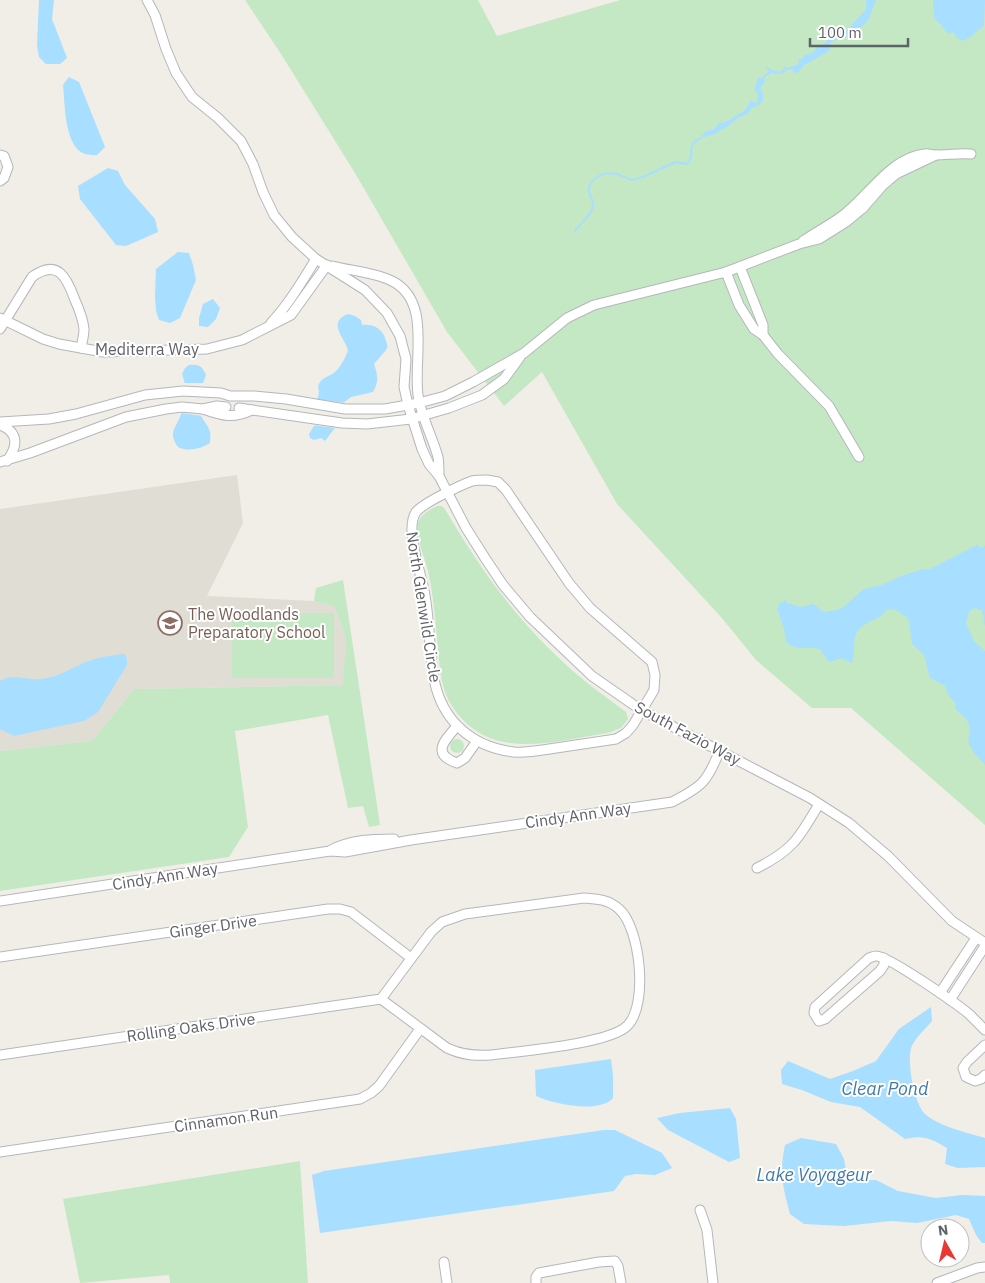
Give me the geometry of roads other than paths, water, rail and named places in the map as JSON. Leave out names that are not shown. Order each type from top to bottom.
[{"type":"street","points":[[146,0],[155,15],[176,73],[192,97],[218,118],[241,141],[253,164],[274,215],[292,237],[316,259],[327,265]]},
{"type":"street","points":[[0,424],[49,419],[145,396],[183,391],[221,393],[243,391],[254,396],[345,409],[372,409],[419,404],[445,396],[524,353],[567,318],[594,305],[726,272],[798,244],[819,239],[846,222],[863,208],[883,185],[896,174],[936,155],[971,154]]},
{"type":"street","points":[[0,155],[4,156],[8,167],[4,178],[0,180]]},
{"type":"street","name":"Mediterra Way","points":[[266,329],[282,311],[316,259]]},
{"type":"street","name":"Mediterra Way","points":[[1,323],[43,339],[103,352],[207,349],[242,340],[291,315],[327,265]]},
{"type":"street","name":"South Fazio Way","points":[[327,265],[376,275],[393,282],[407,292],[415,308],[418,332],[417,389],[419,404],[438,458],[439,476]]},
{"type":"street","name":"South Fazio Way","points":[[327,265],[365,290],[377,301],[390,318],[400,336],[406,359],[404,387],[411,419],[429,464],[439,476],[447,493],[503,586],[530,617],[592,676],[641,710],[720,750],[819,804],[849,823],[888,856],[952,921],[985,945]]},
{"type":"street","points":[[740,267],[763,325],[763,334]]},
{"type":"street","points":[[1,323],[32,277],[38,272],[47,269],[55,270],[68,280],[81,314],[84,331],[81,348]]},
{"type":"street","points":[[726,272],[741,308],[754,329],[763,334],[778,354],[829,406],[859,457]]},
{"type":"street","points":[[239,408],[342,423],[367,424],[411,419],[449,408],[482,395],[504,379],[524,353]]},
{"type":"street","points":[[145,396],[148,412]]},
{"type":"street","points":[[252,410],[254,396]]},
{"type":"street","points":[[3,462],[126,417],[182,408],[226,407]]},
{"type":"street","points":[[203,409],[216,414],[232,416],[242,415],[252,410]]},
{"type":"street","points":[[0,424],[8,428],[15,445],[13,452],[3,462]]},
{"type":"street","name":"North Glenwild Circle","points":[[473,480],[498,482],[506,490],[569,583],[590,608],[652,662],[655,675],[654,690],[633,725],[626,733],[616,739],[531,752],[515,752],[498,749],[477,741],[465,734],[457,726],[444,708],[434,678],[427,606],[411,536],[411,523],[417,511],[425,504],[447,493],[473,480]]},
{"type":"street","points":[[457,726],[443,742],[442,752],[447,760],[457,763],[465,758],[477,741]]},
{"type":"street","name":"Cindy Ann Way","points":[[0,901],[330,851],[342,844],[370,840],[411,840],[672,802],[695,790],[710,775],[720,750]]},
{"type":"street","points":[[757,868],[777,858],[798,839],[819,804]]},
{"type":"street","points":[[584,898],[600,899],[610,902],[620,909],[630,926],[637,957],[640,989],[638,1008],[634,1018],[627,1027],[617,1034],[606,1037],[491,1055],[475,1056],[458,1053],[420,1029],[381,999],[411,958],[431,932],[442,922],[454,917],[584,898]]},
{"type":"street","name":"Ginger Drive","points":[[0,957],[340,908],[350,912],[411,958]]},
{"type":"street","points":[[940,993],[976,938]]},
{"type":"street","points":[[950,1000],[985,945]]},
{"type":"street","points":[[884,958],[884,965],[880,971],[825,1019],[819,1021],[814,1013],[815,1007],[869,958],[877,956],[884,958],[940,993],[970,1014],[985,1030]]},
{"type":"street","name":"Rolling Oaks Drive","points":[[0,1055],[381,999]]},
{"type":"street","name":"Cinnamon Run","points":[[0,1152],[360,1099],[379,1086],[420,1029]]},
{"type":"street","points":[[985,1045],[963,1068],[966,1077],[974,1081],[981,1079],[985,1075]]},
{"type":"street","points":[[700,1210],[707,1230],[713,1283]]},
{"type":"street","points":[[536,1280],[539,1273],[547,1271],[615,1261],[618,1266],[621,1283]]},
{"type":"street","points":[[444,1262],[447,1283]]},
{"type":"street","points":[[937,1283],[977,1268],[985,1267]]},
{"type":"water","points":[[39,0],[54,0],[52,19],[67,58],[60,64],[46,64],[39,57],[37,45]]},
{"type":"water","points":[[866,0],[876,0],[868,21],[859,29],[831,42],[829,51],[803,66],[799,72],[794,73],[792,69],[782,74],[771,73],[764,78],[765,82],[760,88],[763,100],[759,105],[715,134],[701,138],[705,132],[714,129],[719,123],[726,122],[745,110],[751,100],[756,103],[758,102],[757,92],[754,90],[758,78],[761,78],[769,71],[764,66],[781,72],[784,67],[787,68],[799,64],[798,59],[802,59],[804,55],[812,53],[818,46],[827,42],[826,37],[830,34],[840,34],[848,29],[866,9]]},
{"type":"water","points":[[933,0],[985,0],[984,26],[963,41],[957,38],[953,32],[948,34],[934,18]]},
{"type":"water","points":[[69,77],[79,82],[105,147],[97,155],[85,154],[78,150],[69,134],[63,85]]},
{"type":"water","points":[[108,168],[118,171],[125,185],[155,219],[158,232],[126,246],[116,245],[80,199],[78,186]]},
{"type":"water","points":[[178,252],[189,253],[196,280],[180,318],[170,323],[159,320],[156,311],[156,269]]},
{"type":"water","points":[[213,299],[220,308],[216,319],[208,327],[199,326],[203,304]]},
{"type":"water","points":[[348,314],[361,320],[362,325],[374,326],[380,330],[385,337],[387,347],[374,364],[377,378],[373,392],[351,397],[343,403],[334,429],[325,441],[321,438],[314,440],[310,438],[309,434],[314,426],[319,383],[338,369],[346,356],[348,350],[338,325],[342,317]]},
{"type":"water","points":[[189,365],[200,366],[206,375],[203,383],[201,416],[209,428],[210,434],[210,443],[190,450],[178,447],[173,437],[185,399],[185,383],[182,374]]},
{"type":"water","points":[[977,545],[982,548],[985,545],[985,626],[982,611],[974,608],[969,612],[966,623],[974,641],[985,651],[985,765],[969,744],[970,728],[963,715],[955,709],[956,704],[948,694],[945,686],[930,678],[924,655],[912,644],[909,621],[905,616],[896,610],[887,609],[881,615],[863,625],[857,632],[852,663],[841,658],[830,662],[819,649],[800,648],[786,642],[784,628],[777,609],[779,604],[785,600],[787,603],[801,607],[813,604],[824,612],[841,609],[864,589],[882,585],[923,569],[930,569]]},
{"type":"water","points":[[124,654],[127,658],[127,665],[98,712],[84,721],[14,736],[0,729],[0,681],[15,677],[49,678],[83,663],[106,656]]},
{"type":"water","name":"Clear Pond","points":[[931,1007],[932,1021],[915,1041],[910,1055],[912,1082],[918,1101],[925,1114],[937,1122],[985,1138],[985,1167],[958,1168],[945,1164],[947,1148],[936,1142],[922,1137],[905,1139],[860,1107],[831,1102],[782,1084],[781,1070],[788,1061],[830,1079],[876,1061],[899,1029]]},
{"type":"water","points":[[611,1059],[613,1098],[606,1103],[587,1107],[576,1106],[553,1102],[536,1096],[535,1070]]},
{"type":"water","points":[[730,1108],[736,1119],[740,1158],[729,1162],[668,1130],[657,1118],[680,1113]]},
{"type":"water","points":[[604,1130],[615,1130],[662,1153],[672,1168],[655,1175],[636,1174],[625,1176],[614,1191],[320,1233],[312,1175],[324,1171]]},
{"type":"water","name":"Lake Voyageur","points":[[801,1138],[836,1144],[844,1159],[847,1176],[857,1180],[876,1180],[898,1191],[936,1198],[962,1195],[985,1196],[985,1243],[982,1243],[976,1235],[970,1218],[956,1215],[941,1218],[920,1218],[920,1222],[917,1223],[891,1221],[844,1226],[804,1224],[790,1214],[782,1172],[785,1145]]},
{"type":"waterway","points":[[575,231],[592,210],[593,204],[589,189],[594,179],[600,175],[610,173],[632,180],[676,162],[687,164],[691,157],[693,143],[701,138]]},
{"type":"place","name":"The Woodlands Preparatory School","points":[[170,623]]}]
